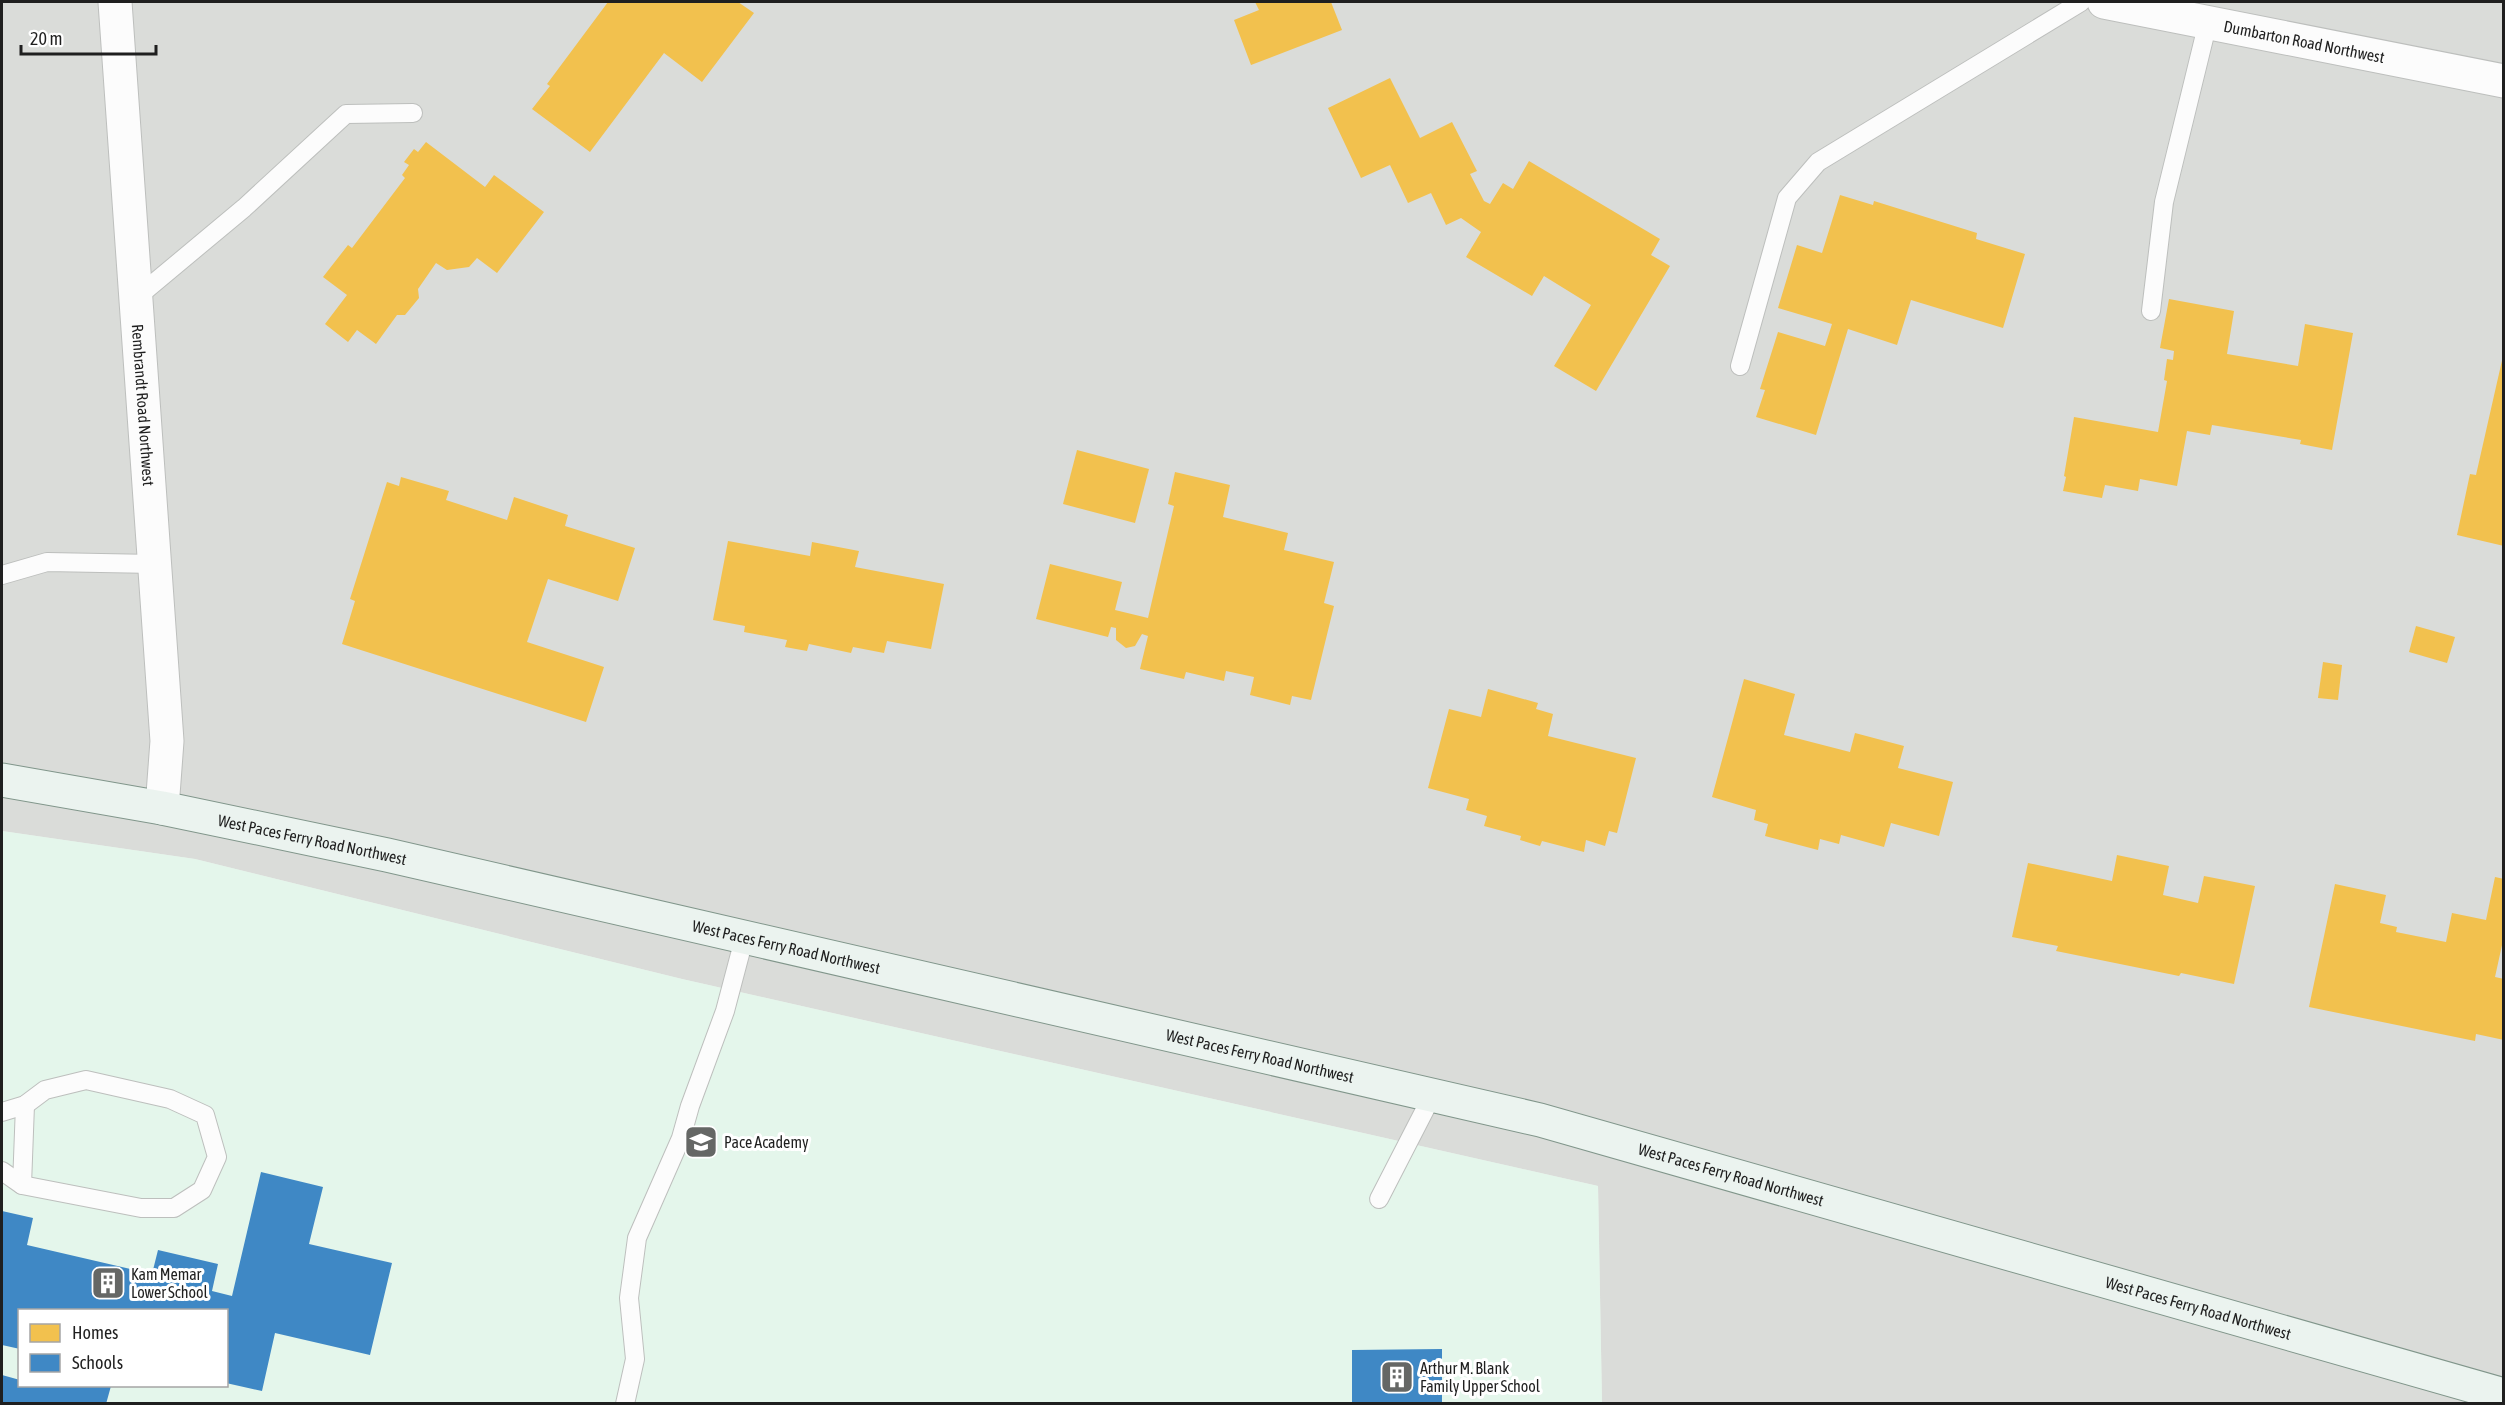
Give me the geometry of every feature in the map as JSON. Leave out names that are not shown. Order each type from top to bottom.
[{"type":"main road","name":"West Paces Ferry Road Northwest","points":[[2,780],[162,808],[387,855],[744,939],[1540,1120],[2504,1395]]},
{"type":"street","name":"Rembrandt Road Northwest","points":[[115,2],[167,741],[162,808]]},
{"type":"street","name":"Dumbarton Road Northwest","points":[[2104,2],[2504,81]]},
{"type":"lane","points":[[1740,366],[1787,198],[1818,162],[2080,2]]},
{"type":"lane","points":[[2151,311],[2164,202],[2208,22]]},
{"type":"lane","points":[[136,298],[244,208],[346,114],[413,113]]},
{"type":"lane","points":[[2,575],[46,562],[155,564]]},
{"type":"lane","points":[[625,1404],[635,1359],[629,1298],[637,1238],[681,1138],[690,1106],[725,1011],[744,939]]},
{"type":"lane","points":[[2,1112],[25,1105],[45,1090],[86,1080],[170,1099],[205,1115],[217,1157],[202,1190],[174,1208],[141,1208],[22,1185],[2,1171]]},
{"type":"lane","points":[[1379,1199],[1432,1096]]},
{"type":"lane","points":[[22,1185],[25,1105]]},
{"type":"shaded area","points":[[2,2],[2503,2],[2503,1403],[1602,1403],[1598,1186],[682,979],[195,859],[2,831]]},
{"type":"shaded area","name":"Pace Academy","points":[[2,831],[195,859],[682,979],[1598,1186],[1602,1403],[2,1404]]},
{"type":"building: Homes","points":[[608,2],[738,2],[754,13],[702,82],[664,53],[590,152],[532,109],[550,86],[547,84]]},
{"type":"building: Homes","points":[[1255,2],[1331,2],[1342,30],[1251,65],[1234,20],[1259,10]]},
{"type":"building: Homes","points":[[1390,78],[1420,138],[1452,122],[1477,171],[1470,174],[1484,201],[1490,204],[1503,183],[1513,189],[1529,161],[1660,239],[1651,255],[1670,266],[1596,391],[1554,366],[1591,305],[1544,276],[1532,296],[1466,257],[1481,232],[1461,218],[1446,225],[1431,193],[1408,203],[1390,165],[1361,178],[1328,108]]},
{"type":"building: Homes","points":[[426,142],[485,187],[494,175],[544,212],[497,273],[477,258],[469,267],[447,270],[436,263],[418,289],[419,298],[405,315],[397,315],[376,344],[357,330],[348,342],[325,324],[347,295],[323,277],[348,245],[352,248],[405,178],[402,175],[409,165],[404,162],[414,149],[418,152]]},
{"type":"building: Homes","points":[[1840,195],[1873,205],[1874,201],[1977,233],[1976,239],[2025,254],[2003,328],[1911,300],[1897,345],[1848,329],[1816,435],[1756,417],[1765,390],[1760,389],[1778,332],[1825,346],[1832,324],[1778,308],[1797,245],[1822,253]]},
{"type":"building: Homes","points":[[2169,299],[2234,311],[2227,354],[2298,366],[2305,324],[2353,333],[2332,450],[2300,444],[2301,440],[2212,425],[2210,435],[2187,431],[2177,486],[2140,479],[2138,491],[2105,485],[2102,498],[2063,491],[2074,417],[2158,432],[2167,381],[2164,380],[2167,359],[2173,360],[2174,351],[2160,348]]},
{"type":"building: Homes","points":[[2503,356],[2504,546],[2457,535],[2470,474],[2476,475]]},
{"type":"building: Homes","points":[[1077,450],[1149,469],[1135,523],[1063,504]]},
{"type":"building: Homes","points":[[1175,472],[1230,485],[1223,517],[1288,533],[1284,550],[1334,562],[1324,603],[1334,606],[1311,700],[1292,696],[1290,705],[1250,695],[1254,677],[1226,671],[1224,681],[1186,672],[1184,679],[1140,669],[1148,636],[1142,634],[1135,646],[1126,648],[1116,640],[1116,628],[1111,627],[1108,637],[1036,619],[1050,564],[1122,582],[1115,610],[1148,618],[1174,506],[1168,504]]},
{"type":"building: Homes","points":[[401,477],[449,491],[446,500],[507,520],[514,497],[568,515],[565,526],[635,548],[618,601],[548,579],[527,642],[604,667],[586,722],[342,644],[355,601],[350,599],[387,482],[399,486]]},
{"type":"building: Homes","points":[[728,541],[810,556],[812,542],[859,551],[855,567],[944,584],[931,649],[887,641],[884,653],[853,647],[851,653],[809,644],[807,651],[785,647],[787,640],[744,632],[745,626],[713,620]]},
{"type":"building: Homes","points":[[2416,626],[2455,637],[2447,663],[2409,652]]},
{"type":"building: Homes","points":[[2323,662],[2342,665],[2338,700],[2318,698]]},
{"type":"building: Homes","points":[[1744,679],[1795,694],[1784,735],[1850,752],[1855,733],[1904,746],[1898,768],[1953,782],[1939,836],[1891,823],[1884,847],[1841,835],[1839,844],[1820,839],[1818,850],[1765,836],[1768,824],[1754,820],[1756,810],[1712,797]]},
{"type":"building: Homes","points":[[1488,689],[1538,703],[1536,709],[1553,714],[1548,736],[1636,758],[1617,833],[1609,831],[1605,846],[1586,840],[1584,852],[1542,841],[1540,846],[1520,840],[1521,836],[1484,826],[1487,816],[1466,810],[1469,799],[1428,788],[1449,709],[1481,717]]},
{"type":"building: Homes","points":[[2117,855],[2169,866],[2163,895],[2198,903],[2204,876],[2255,886],[2234,984],[2181,973],[2179,976],[2056,951],[2058,946],[2012,937],[2028,863],[2112,881]]},
{"type":"building: Homes","points":[[2495,877],[2504,879],[2504,936],[2495,977],[2504,979],[2504,1040],[2476,1034],[2475,1041],[2309,1007],[2335,884],[2386,895],[2380,923],[2397,927],[2396,932],[2446,942],[2452,913],[2486,920]]},
{"type":"building: Schools","name":"Kam Memar Lower School","points":[[261,1172],[323,1187],[309,1244],[392,1263],[370,1355],[275,1333],[262,1391],[228,1383],[228,1309],[18,1309],[18,1349],[2,1345],[2,1211],[33,1218],[27,1245],[152,1274],[158,1250],[218,1264],[212,1291],[232,1296]]},
{"type":"building: Schools","name":"Arthur M. Blank Family Upper School","points":[[1442,1349],[1442,1404],[1352,1404],[1352,1350]]},
{"type":"building: Schools","points":[[2,1375],[18,1379],[18,1387],[111,1387],[106,1404],[2,1404]]},
{"type":"place","name":"Pace Academy","points":[[701,1142]]},
{"type":"place","name":"Kam Memar Lower School","points":[[108,1283]]},
{"type":"place","name":"Arthur M. Blank Family Upper School","points":[[1397,1377]]}]
